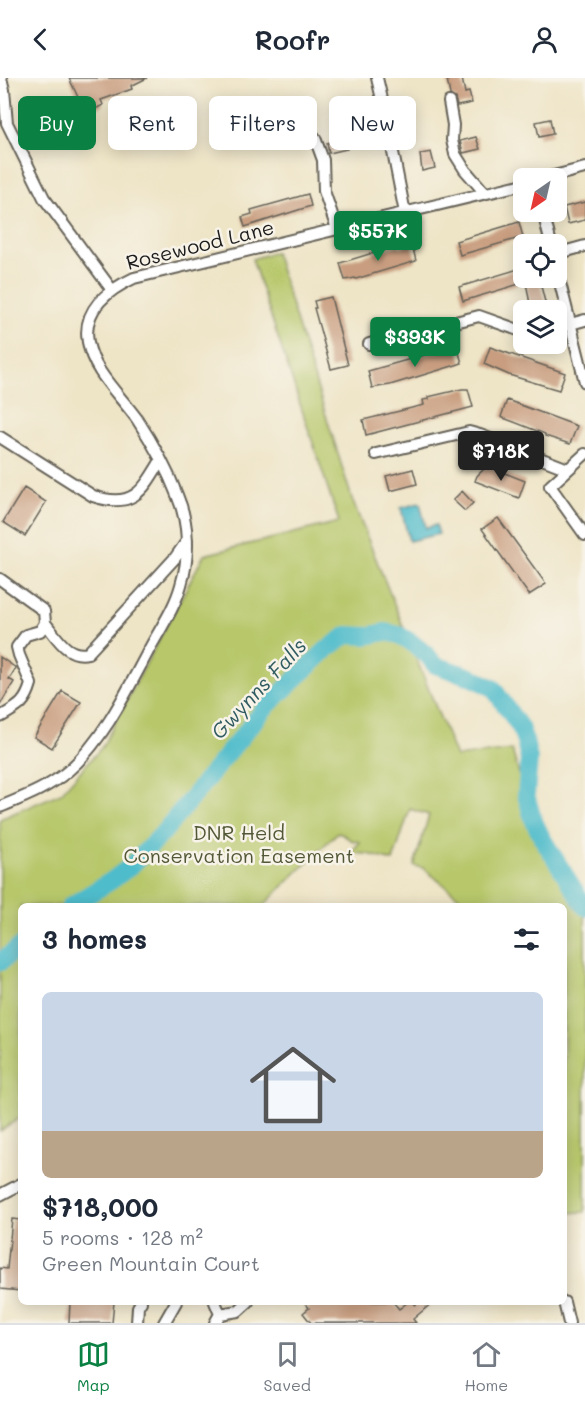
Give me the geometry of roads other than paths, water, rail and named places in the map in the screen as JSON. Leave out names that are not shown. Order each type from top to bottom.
[{"type":"street","points":[[1,78],[4,90],[3,127],[44,198],[112,290]]},
{"type":"street","points":[[377,78],[386,112],[405,213]]},
{"type":"street","points":[[449,102],[455,154],[465,170],[485,193]]},
{"type":"street","points":[[317,144],[323,160],[324,191],[337,229]]},
{"type":"street","points":[[567,173],[585,168]]},
{"type":"street","name":"Rosewood Lane","points":[[0,807],[46,787],[68,771],[95,741],[130,686],[173,606],[186,561],[187,540],[184,516],[178,496],[136,418],[111,386],[90,349],[87,339],[90,317],[102,298],[135,278],[513,187]]},
{"type":"street","points":[[567,251],[585,246]]},
{"type":"street","points":[[562,288],[585,381]]},
{"type":"street","points":[[369,344],[479,316],[513,328]]},
{"type":"street","points":[[567,325],[585,320]]},
{"type":"street","points":[[376,454],[469,432],[568,469]]},
{"type":"street","points":[[0,437],[93,496],[108,501],[122,501],[137,494],[145,487],[160,462]]},
{"type":"street","points":[[585,454],[550,486],[585,535]]},
{"type":"street","points":[[0,579],[44,611],[45,623],[68,651],[80,655],[88,653],[175,558],[187,540]]},
{"type":"street","points":[[0,717],[18,708],[27,696],[31,684],[17,647],[26,635],[40,630],[45,623]]},
{"type":"street","points":[[0,1195],[18,1186]]},
{"type":"street","points":[[137,1323],[139,1305]]},
{"type":"street","points":[[164,1323],[173,1305]]},
{"type":"street","points":[[218,1318],[238,1311],[245,1305]]},
{"type":"street","points":[[565,1305],[569,1323]]},
{"type":"water","points":[[420,503],[426,528],[436,525],[439,534],[409,541],[401,508]]},
{"type":"waterway","name":"Gwynns Falls","points":[[75,903],[131,866],[162,834],[264,709],[326,650],[347,635],[367,636],[385,632],[399,635],[411,642],[435,665],[471,677],[493,688],[520,727],[525,741],[529,759],[526,795],[533,819],[542,838],[585,907]]},
{"type":"waterway","name":"Gwynns Falls","points":[[0,962],[18,948]]},
{"type":"park label","name":"DNR Held Conservation Easement","points":[[239,844]]}]
